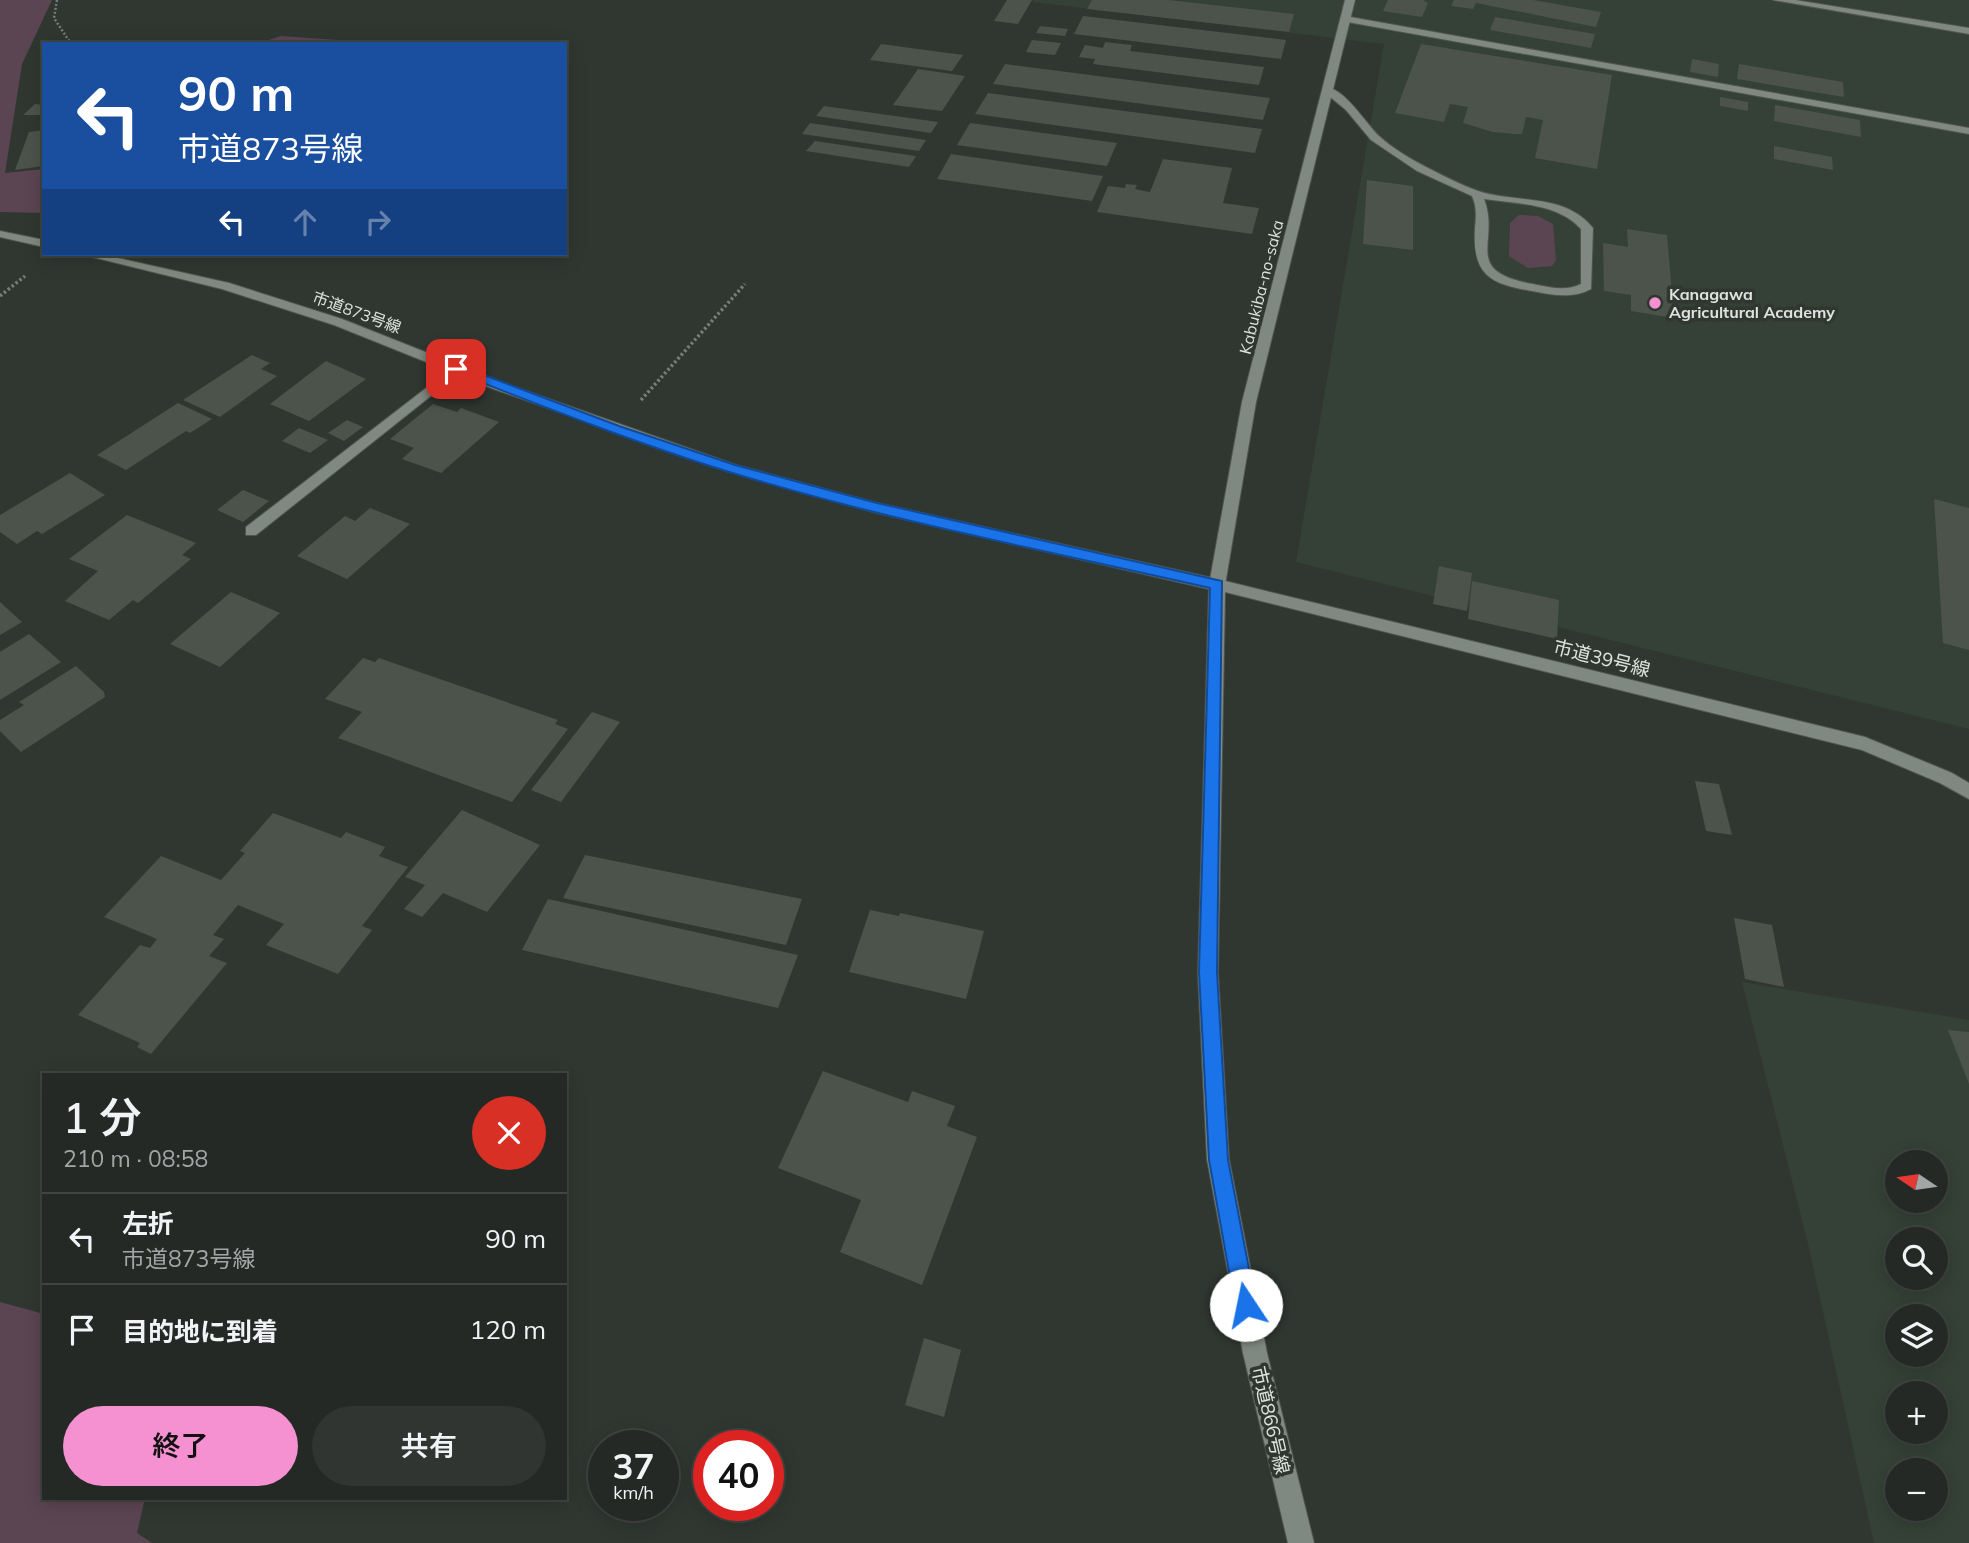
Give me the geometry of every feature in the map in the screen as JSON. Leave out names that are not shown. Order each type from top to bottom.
[{"type":"street","name":"Kabukiba-no-saka","points":[[1217,585],[1249,402],[1350,0]]},
{"type":"street","points":[[1777,0],[1969,31]]},
{"type":"street","points":[[1345,19],[1969,131]]},
{"type":"street","points":[[1327,89],[1350,108],[1374,138],[1421,169],[1476,194],[1561,208],[1576,216],[1587,228],[1587,286],[1579,292],[1559,292],[1504,283],[1492,277],[1483,265],[1479,248],[1482,208],[1476,194]]},
{"type":"street","points":[[0,234],[42,244]]},
{"type":"street","name":"市道873号線","points":[[95,256],[225,286],[338,322],[614,429],[731,468],[877,508],[1217,585]]},
{"type":"street","points":[[251,531],[456,369]]},
{"type":"street","name":"市道39号線","points":[[1217,585],[1865,744],[1946,778],[1969,792]]},
{"type":"street","name":"市道866号線","points":[[1217,585],[1208,972],[1219,1160],[1255,1353],[1301,1543]]},
{"type":"path","points":[[57,0],[54,18],[70,42]]},
{"type":"path","points":[[614,429],[745,284]]},
{"type":"shaded area","points":[[0,0],[52,0],[22,64],[5,173],[42,169],[42,213],[0,212]]},
{"type":"shaded area","name":"Kanagawa Agricultural Academy","points":[[1969,0],[1969,729],[1296,562],[1384,44],[1033,2]]},
{"type":"shaded area","points":[[281,36],[366,42],[262,42]]},
{"type":"shaded area","points":[[1519,215],[1538,216],[1553,224],[1556,260],[1552,266],[1528,268],[1509,256],[1510,223]]},
{"type":"shaded area","points":[[1742,982],[1969,1020],[1969,1543],[1874,1543],[1809,1248]]},
{"type":"shaded area","points":[[0,1302],[42,1313],[42,1500],[145,1500],[137,1533],[152,1543],[0,1543]]},
{"type":"building","points":[[1007,0],[1032,0],[1018,24],[994,21]]},
{"type":"building","points":[[1092,0],[1168,0],[1294,14],[1289,32],[1087,9]]},
{"type":"building","points":[[1388,0],[1423,0],[1428,3],[1422,17],[1383,11]]},
{"type":"building","points":[[1454,0],[1533,0],[1601,12],[1596,27],[1476,3],[1473,9],[1451,6]]},
{"type":"building","points":[[1083,16],[1286,40],[1281,59],[1074,34]]},
{"type":"building","points":[[1495,17],[1595,34],[1591,48],[1490,30]]},
{"type":"building","points":[[1040,26],[1068,29],[1065,36],[1036,33]]},
{"type":"building","points":[[1032,40],[1061,43],[1055,55],[1026,52]]},
{"type":"building","points":[[1105,42],[1132,45],[1130,51],[1264,67],[1259,85],[1093,64],[1095,59],[1079,57],[1085,45],[1103,48]]},
{"type":"building","points":[[881,44],[963,55],[952,71],[870,60]]},
{"type":"building","points":[[1421,44],[1612,75],[1597,169],[1535,158],[1543,120],[1526,117],[1522,134],[1515,134],[1493,132],[1463,123],[1468,107],[1450,104],[1444,122],[1395,113]]},
{"type":"building","points":[[1692,59],[1719,64],[1718,77],[1690,72]]},
{"type":"building","points":[[1005,64],[1270,98],[1263,120],[993,84]]},
{"type":"building","points":[[1739,64],[1843,82],[1844,97],[1737,79]]},
{"type":"building","points":[[918,69],[965,76],[942,111],[893,105]]},
{"type":"building","points":[[988,93],[1262,129],[1255,153],[975,114]]},
{"type":"building","points":[[1720,97],[1748,102],[1748,111],[1720,106]]},
{"type":"building","points":[[35,104],[42,105],[42,115],[23,115]]},
{"type":"building","points":[[1775,105],[1860,120],[1861,137],[1774,121]]},
{"type":"building","points":[[824,106],[938,122],[931,133],[816,116]]},
{"type":"building","points":[[810,123],[926,140],[919,151],[802,134]]},
{"type":"building","points":[[970,123],[1117,143],[1107,166],[957,145]]},
{"type":"building","points":[[42,130],[42,166],[15,170],[29,132]]},
{"type":"building","points":[[815,141],[916,156],[909,167],[806,151]]},
{"type":"building","points":[[1774,146],[1832,157],[1833,170],[1774,159]]},
{"type":"building","points":[[951,154],[1103,176],[1092,201],[937,179]]},
{"type":"building","points":[[1163,159],[1232,168],[1223,203],[1259,208],[1252,234],[1097,212],[1108,186],[1125,188],[1126,184],[1137,185],[1135,189],[1150,192]]},
{"type":"building","points":[[1367,180],[1413,186],[1413,250],[1363,244]]},
{"type":"building","points":[[1627,229],[1667,235],[1674,318],[1631,311],[1631,295],[1604,291],[1603,243],[1628,247]]},
{"type":"building","points":[[252,355],[270,363],[261,369],[277,376],[220,417],[183,400]]},
{"type":"building","points":[[326,361],[366,379],[309,421],[270,404]]},
{"type":"building","points":[[178,403],[212,419],[190,433],[186,431],[126,470],[97,455]]},
{"type":"building","points":[[433,404],[457,412],[461,408],[499,422],[441,473],[402,459],[414,448],[390,439]]},
{"type":"building","points":[[347,420],[363,427],[344,441],[328,433]]},
{"type":"building","points":[[299,428],[328,440],[310,453],[282,441]]},
{"type":"building","points":[[70,473],[105,495],[42,534],[37,531],[17,544],[0,532],[0,515]]},
{"type":"building","points":[[243,490],[269,501],[243,522],[217,510]]},
{"type":"building","points":[[1934,499],[1969,508],[1969,650],[1943,643]]},
{"type":"building","points":[[370,508],[410,524],[347,579],[297,556],[345,516],[355,521]]},
{"type":"building","points":[[127,515],[196,543],[182,555],[191,559],[138,603],[133,600],[109,620],[65,601],[98,571],[69,559]]},
{"type":"building","points":[[1439,566],[1472,573],[1467,611],[1433,604]]},
{"type":"building","points":[[1472,581],[1559,600],[1557,639],[1468,619]]},
{"type":"building","points":[[231,592],[280,613],[220,667],[170,644]]},
{"type":"building","points":[[0,602],[22,622],[0,635]]},
{"type":"building","points":[[29,634],[61,662],[0,700],[0,652]]},
{"type":"building","points":[[363,658],[375,662],[379,658],[558,720],[555,724],[568,729],[512,802],[338,738],[362,712],[325,699]]},
{"type":"building","points":[[76,666],[104,692],[105,697],[21,752],[0,731],[0,720],[24,705],[19,702]]},
{"type":"building","points":[[592,712],[620,722],[561,802],[531,790]]},
{"type":"building","points":[[1695,781],[1719,784],[1732,835],[1706,831]]},
{"type":"building","points":[[462,810],[540,845],[487,912],[443,893],[422,917],[404,909],[425,885],[405,877]]},
{"type":"building","points":[[273,813],[341,838],[346,832],[385,847],[379,856],[408,867],[362,926],[372,930],[338,974],[266,945],[284,924],[238,905],[213,935],[224,939],[209,956],[227,963],[151,1054],[137,1047],[140,1043],[78,1015],[140,945],[150,948],[157,939],[104,917],[161,856],[221,880],[245,853],[240,851]]},
{"type":"building","points":[[585,855],[802,899],[786,945],[563,898]]},
{"type":"building","points":[[548,899],[798,955],[778,1008],[522,950]]},
{"type":"building","points":[[870,910],[899,916],[900,913],[984,931],[966,999],[849,972]]},
{"type":"building","points":[[1734,918],[1772,925],[1784,987],[1745,979]]},
{"type":"building","points":[[1948,1030],[1969,1032],[1969,1084]]},
{"type":"building","points":[[823,1071],[908,1102],[912,1091],[955,1106],[947,1126],[977,1137],[922,1285],[840,1252],[861,1200],[778,1168]]},
{"type":"building","points":[[924,1338],[961,1350],[944,1417],[905,1405]]},
{"type":"place","name":"Kanagawa Agricultural Academy","points":[[1655,303]]},
{"type":"route","points":[[456,369],[614,429],[731,468],[877,508],[1217,585],[1208,972],[1219,1160],[1246,1305]]}]
